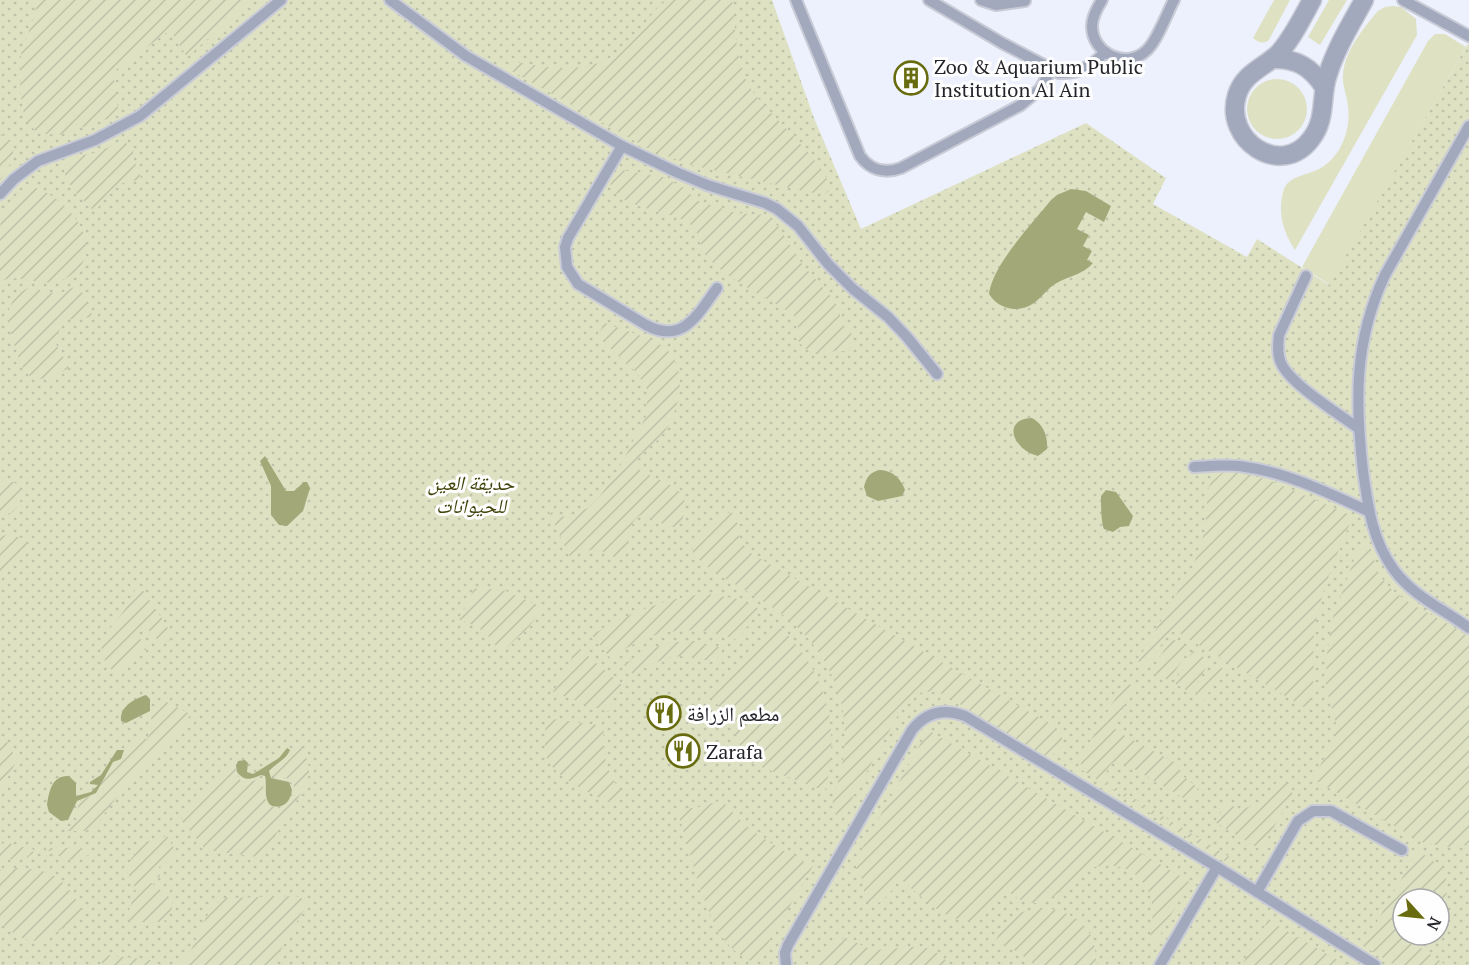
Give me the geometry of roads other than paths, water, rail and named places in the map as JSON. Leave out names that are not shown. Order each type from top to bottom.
[{"type":"street","points":[[1312,0],[1285,45],[1272,59],[1250,74],[1237,94],[1235,106],[1239,129],[1250,145],[1258,150],[1279,155],[1291,153],[1302,148],[1311,139],[1322,117],[1324,87],[1333,58],[1364,0]]},
{"type":"street","points":[[1272,59],[1284,58],[1297,61],[1308,67],[1324,87]]},
{"type":"lane","points":[[0,194],[14,179],[38,161],[95,140],[140,116],[281,0]]},
{"type":"lane","points":[[390,0],[466,56],[622,146],[707,185],[777,209],[798,226],[828,264],[853,289],[894,323],[937,374]]},
{"type":"lane","points":[[796,0],[860,156],[864,162],[878,170],[894,171],[901,168],[1022,105],[1040,89],[1051,70]]},
{"type":"lane","points":[[929,0],[1051,70],[1069,74],[1088,68],[1105,52]]},
{"type":"lane","points":[[981,0],[996,5],[1025,1]]},
{"type":"lane","points":[[1102,0],[1094,15],[1092,26],[1098,45],[1113,57],[1132,58],[1149,49],[1174,0]]},
{"type":"lane","points":[[1403,0],[1469,36]]},
{"type":"lane","points":[[1469,126],[1373,299],[1366,324],[1358,375],[1358,428],[1368,511],[1384,555],[1395,571],[1419,595],[1469,628]]},
{"type":"lane","points":[[622,146],[568,238],[565,257],[572,276],[578,284],[646,325],[664,332],[674,331],[692,322],[717,288]]},
{"type":"lane","points":[[1306,276],[1279,335],[1281,364],[1293,380],[1358,428]]},
{"type":"lane","points":[[1194,467],[1245,467],[1263,471],[1287,478],[1368,511]]},
{"type":"lane","points":[[786,965],[785,953],[788,945],[912,730],[926,716],[946,711],[965,716],[1375,965]]},
{"type":"lane","points":[[1257,892],[1298,821],[1313,811],[1331,811],[1402,850]]},
{"type":"lane","points":[[1160,965],[1217,867]]},
{"type":"place","name":"Zoo & Aquarium Public Institution Al Ain","points":[[911,78]]},
{"type":"place","name":"مطعم الزرافة","points":[[664,713]]},
{"type":"place","name":"Zarafa","points":[[683,751]]},
{"type":"park label","name":"حديقة العين للحيوانات","points":[[471,494]]}]
